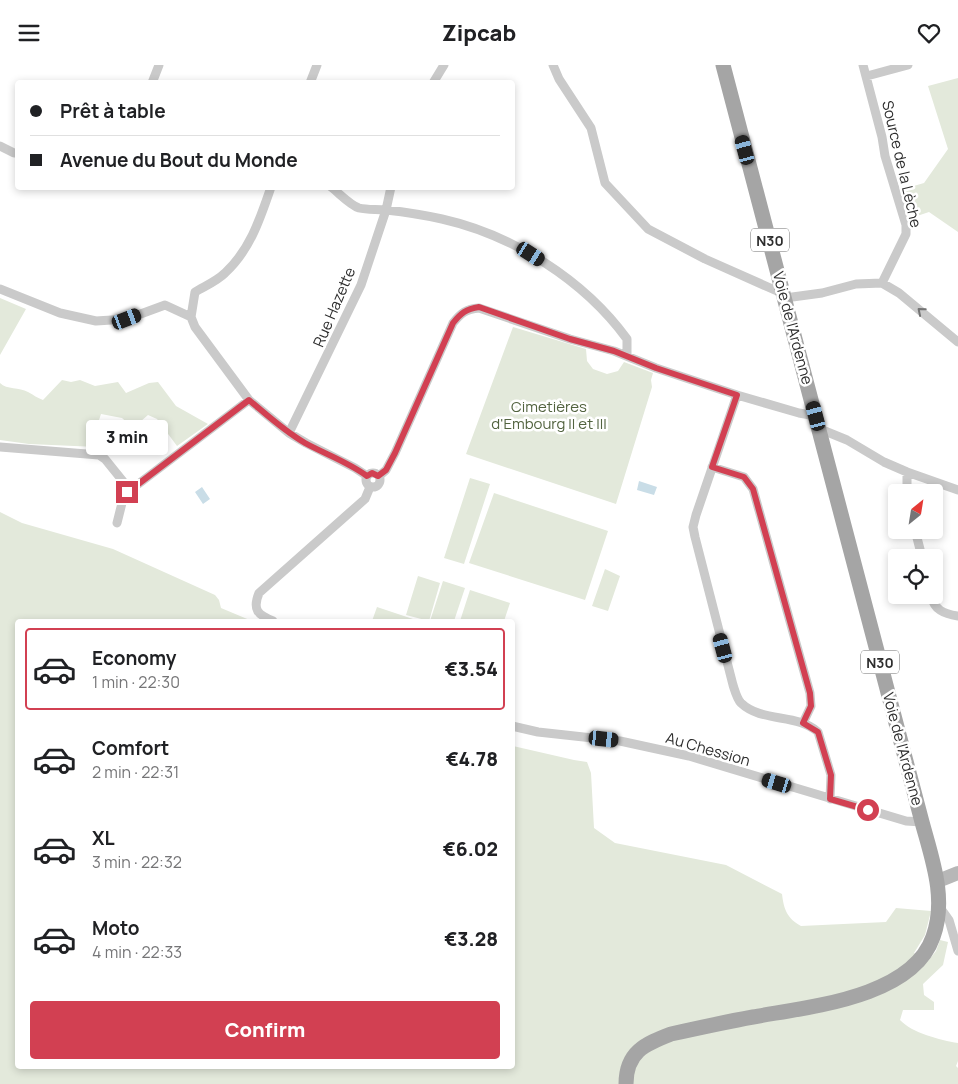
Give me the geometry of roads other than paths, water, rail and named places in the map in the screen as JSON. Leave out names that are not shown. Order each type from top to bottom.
[{"type":"main road","name":"Voie de l'Ardenne","points":[[626,1084],[626,1073],[630,1061],[640,1048],[664,1037],[843,999],[876,989],[893,981],[912,968],[928,948],[937,925],[939,906],[938,881],[723,65]]},
{"type":"street","points":[[153,80],[159,65]]},
{"type":"street","points":[[311,80],[317,65]]},
{"type":"street","points":[[435,80],[444,65]]},
{"type":"street","points":[[553,65],[591,128],[605,183],[648,229],[734,273],[784,295],[813,295],[856,284],[882,283],[899,293],[958,342]]},
{"type":"street","name":"Source de la Lèche","points":[[863,65],[882,137],[885,156],[906,225],[906,234],[882,283]]},
{"type":"street","points":[[867,76],[908,65]]},
{"type":"street","points":[[0,146],[14,153]]},
{"type":"street","points":[[270,190],[257,228],[242,255],[224,274],[195,292],[191,317],[195,327],[249,400],[289,433],[367,476]]},
{"type":"street","points":[[335,190],[358,207],[442,219],[484,233],[531,254],[570,280],[601,308],[628,339],[627,356]]},
{"type":"street","name":"Rue Hazette","points":[[289,433],[361,285],[386,210],[390,190]]},
{"type":"street","points":[[0,289],[60,313],[96,321],[127,319],[165,305],[191,317]]},
{"type":"street","points":[[378,476],[386,470],[395,453],[453,323],[460,314],[468,309],[479,307],[737,395],[799,413],[818,422],[884,462],[958,490]]},
{"type":"street","points":[[737,395],[693,527],[733,685],[740,703],[757,713],[803,723],[818,732],[831,775],[830,799]]},
{"type":"street","points":[[117,523],[122,503],[130,487],[137,485],[249,400]]},
{"type":"street","points":[[0,447],[99,455],[105,459],[126,485],[130,487]]},
{"type":"street","points":[[712,467],[744,477],[753,489],[810,693],[811,706],[803,723]]},
{"type":"street","points":[[907,472],[907,484]]},
{"type":"street","points":[[367,476],[372,473],[378,476],[380,480],[378,485],[370,487]]},
{"type":"street","points":[[367,476],[366,483],[370,487]]},
{"type":"street","points":[[269,619],[257,612],[255,605],[259,593],[365,499],[370,487]]},
{"type":"street","points":[[934,604],[944,614],[958,616]]},
{"type":"street","name":"Au Chession","points":[[515,727],[538,732],[620,741],[680,754],[906,821],[922,822]]},
{"type":"street","points":[[938,881],[958,873]]},
{"type":"street","points":[[939,906],[949,920],[958,951]]},
{"type":"water","points":[[639,481],[657,487],[654,495],[637,490]]},
{"type":"water","points":[[202,487],[210,499],[203,504],[195,492]]},
{"type":"park label","name":"Cimetières d'Embourg II et III","points":[[549,414]]}]
